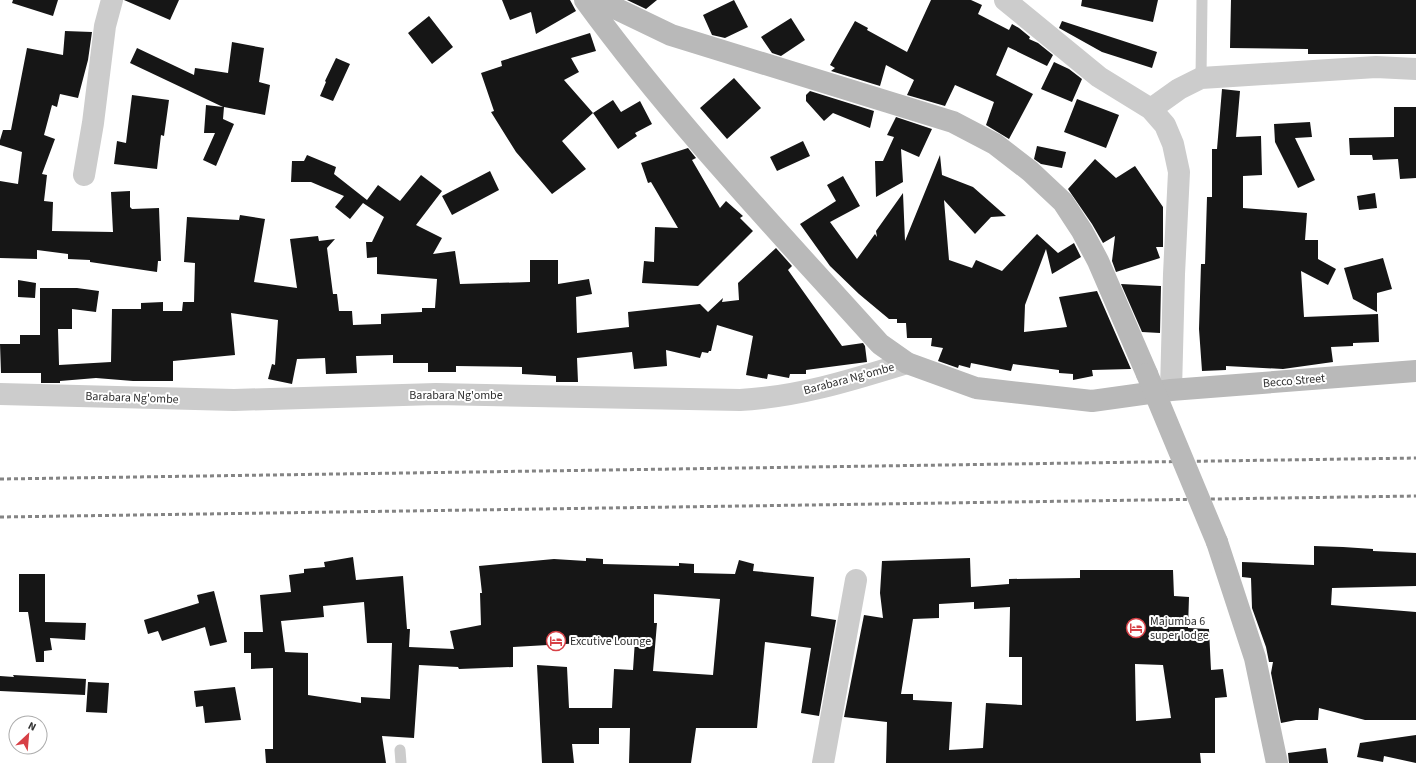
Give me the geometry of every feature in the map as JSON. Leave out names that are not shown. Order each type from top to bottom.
[{"type":"main road","name":"Becco Street","points":[[584,0],[719,164],[880,344],[907,362],[976,388],[1092,401],[1171,390],[1416,371]]},
{"type":"main road","points":[[604,0],[619,10],[671,35],[953,122],[995,144],[1030,171],[1063,202],[1082,231],[1098,261],[1148,374],[1218,542],[1255,658],[1277,763]]},
{"type":"street","points":[[84,175],[93,123],[105,26],[112,0]]},
{"type":"street","points":[[1005,0],[1099,76],[1151,109],[1165,125],[1174,144],[1179,172],[1174,274],[1171,390]]},
{"type":"street","points":[[1151,109],[1179,89],[1201,78],[1376,68],[1416,69]]},
{"type":"street","name":"Barabara Ng'ombe","points":[[0,394],[234,400],[436,394],[740,400],[769,398],[831,386],[907,362]]},
{"type":"street","points":[[823,763],[856,580]]},
{"type":"lane","points":[[1201,78],[1202,0]]},
{"type":"lane","points":[[400,750],[401,763]]},
{"type":"building","points":[[13,0],[58,0],[53,16],[12,3]]},
{"type":"building","points":[[124,0],[179,0],[170,20]]},
{"type":"building","points":[[502,0],[570,0],[576,11],[536,34],[531,12],[510,20]]},
{"type":"building","points":[[627,0],[657,0],[646,9]]},
{"type":"building","points":[[734,0],[748,27],[725,38],[712,35],[703,15]]},
{"type":"building","points":[[931,0],[971,0],[982,5],[978,14],[1009,30],[1012,24],[1030,37],[1029,39],[1038,43],[1053,55],[1047,66],[1008,47],[996,75],[1033,94],[1009,139],[986,125],[994,102],[955,85],[945,106],[907,95],[914,80],[886,65],[880,86],[831,71],[835,68],[830,65],[855,21],[868,28],[867,30],[907,52]]},
{"type":"building","points":[[1082,0],[1158,0],[1153,22],[1081,6]]},
{"type":"building","points":[[1231,0],[1416,0],[1416,54],[1308,54],[1308,49],[1230,48]]},
{"type":"building","points":[[429,16],[453,47],[432,64],[408,33]]},
{"type":"building","points":[[791,18],[805,40],[781,56],[772,53],[761,37]]},
{"type":"building","points":[[1062,21],[1157,52],[1152,68],[1102,52],[1059,28]]},
{"type":"building","points":[[65,31],[92,32],[88,60],[78,98],[60,94],[57,107],[52,105],[44,135],[55,139],[42,174],[47,175],[44,201],[53,202],[52,231],[113,232],[111,192],[130,191],[130,207],[132,209],[159,208],[161,261],[158,261],[157,272],[90,262],[90,260],[68,259],[68,254],[37,250],[37,259],[0,258],[0,181],[18,184],[22,152],[0,145],[0,140],[3,130],[11,130],[27,48],[63,55]]},
{"type":"building","points":[[590,33],[596,51],[571,58],[579,72],[564,80],[593,113],[562,141],[586,169],[552,194],[516,152],[491,112],[494,111],[481,73],[502,66],[501,61]]},
{"type":"building","points":[[232,42],[264,48],[259,82],[270,85],[265,115],[224,107],[223,119],[234,124],[216,166],[203,160],[215,133],[204,133],[206,105],[223,107],[130,63],[137,48],[194,75],[195,68],[228,73]]},
{"type":"building","points":[[336,58],[350,64],[333,101],[320,96],[326,82],[325,81]]},
{"type":"building","points":[[1054,62],[1069,69],[1082,79],[1072,102],[1041,89]]},
{"type":"building","points":[[734,78],[761,108],[727,139],[700,108]]},
{"type":"building","points":[[1222,89],[1240,91],[1236,137],[1261,136],[1262,175],[1243,176],[1243,208],[1307,213],[1305,240],[1318,240],[1318,259],[1336,269],[1328,285],[1301,271],[1304,317],[1378,314],[1379,342],[1353,343],[1353,346],[1331,347],[1333,362],[1283,369],[1226,366],[1226,370],[1202,371],[1199,329],[1201,264],[1205,264],[1207,197],[1212,197],[1212,149],[1217,149]]},
{"type":"building","points":[[810,91],[874,111],[870,128],[833,113],[824,121],[806,101],[806,95]]},
{"type":"building","points":[[132,95],[169,100],[164,136],[161,135],[157,169],[114,164],[117,141],[126,143]]},
{"type":"building","points":[[1077,99],[1119,115],[1106,148],[1064,132]]},
{"type":"building","points":[[613,100],[621,112],[640,101],[652,124],[635,133],[637,136],[618,149],[593,113]]},
{"type":"building","points":[[1394,107],[1416,107],[1416,178],[1400,179],[1398,159],[1373,160],[1372,155],[1350,155],[1349,138],[1394,137]]},
{"type":"building","points":[[896,117],[932,129],[919,157],[901,149],[903,182],[876,197],[875,161],[883,161],[894,137],[887,135]]},
{"type":"building","points":[[1310,122],[1312,137],[1295,138],[1315,180],[1298,188],[1275,142],[1274,124]]},
{"type":"building","points":[[803,141],[810,156],[777,171],[770,157]]},
{"type":"building","points":[[1037,146],[1066,152],[1062,168],[1041,164],[1034,159]]},
{"type":"building","points":[[688,148],[696,158],[692,160],[720,208],[726,201],[743,216],[740,218],[753,231],[698,286],[642,283],[644,261],[654,262],[655,227],[678,228],[651,182],[648,183],[641,163]]},
{"type":"building","points":[[307,155],[336,167],[334,174],[367,200],[378,185],[400,201],[421,175],[442,191],[416,225],[442,238],[433,254],[455,251],[460,284],[530,282],[530,260],[558,260],[558,284],[589,279],[592,294],[576,297],[577,333],[629,327],[628,312],[700,304],[708,312],[723,298],[722,302],[739,300],[738,283],[776,248],[792,266],[788,270],[842,346],[863,343],[865,346],[867,362],[806,370],[806,374],[790,374],[789,378],[768,374],[767,379],[746,375],[753,336],[717,325],[711,351],[708,353],[702,352],[700,358],[666,350],[667,366],[634,369],[632,352],[577,358],[578,382],[556,382],[556,376],[522,374],[522,367],[456,366],[456,372],[428,372],[428,363],[393,363],[393,355],[356,356],[357,373],[326,374],[325,358],[297,359],[292,384],[268,379],[272,364],[275,365],[278,320],[231,313],[235,355],[173,361],[173,381],[133,381],[96,378],[60,381],[60,383],[41,383],[41,373],[1,373],[0,344],[20,344],[20,335],[40,335],[40,288],[77,288],[99,291],[96,312],[72,309],[72,329],[58,329],[59,365],[111,362],[112,309],[141,309],[141,303],[163,302],[163,311],[182,311],[183,302],[194,302],[195,263],[184,262],[187,217],[239,220],[240,215],[265,219],[254,282],[297,288],[290,239],[318,236],[319,241],[335,239],[327,248],[333,294],[337,294],[339,311],[352,311],[353,325],[381,324],[381,314],[422,312],[422,308],[435,308],[437,279],[377,274],[377,257],[367,258],[366,242],[372,242],[384,217],[363,203],[350,219],[335,207],[344,196],[311,182],[291,182],[292,161],[304,161]]},
{"type":"building","points":[[940,155],[942,175],[973,187],[1006,216],[991,217],[975,234],[944,200],[949,260],[972,268],[976,260],[1002,271],[1037,234],[1058,253],[1074,243],[1081,257],[1052,274],[1046,249],[1025,305],[1024,332],[1067,327],[1059,297],[1097,291],[1131,369],[1092,370],[1093,376],[1073,380],[1073,374],[1059,373],[1059,370],[1013,364],[1011,371],[971,363],[970,368],[959,365],[958,368],[938,361],[943,348],[931,346],[932,338],[907,338],[906,323],[897,323],[897,319],[889,319],[859,294],[830,266],[800,224],[836,201],[827,185],[843,176],[860,206],[830,222],[857,259],[875,234],[877,237],[876,231],[903,193],[905,241]]},
{"type":"building","points":[[1095,159],[1116,178],[1135,166],[1163,207],[1163,247],[1156,247],[1160,258],[1116,272],[1112,261],[1115,236],[1103,243],[1068,189]]},
{"type":"building","points":[[490,171],[499,190],[452,215],[442,196]]},
{"type":"building","points":[[1375,193],[1377,208],[1359,210],[1357,196]]},
{"type":"building","points":[[1383,258],[1392,289],[1377,293],[1377,312],[1353,299],[1344,268]]},
{"type":"building","points":[[18,280],[36,283],[35,298],[18,297]]},
{"type":"building","points":[[1121,284],[1161,286],[1160,333],[1142,332]]},
{"type":"building","points":[[1314,546],[1416,553],[1416,586],[1332,588],[1331,605],[1416,612],[1416,720],[1365,720],[1319,708],[1318,720],[1296,720],[1281,723],[1271,673],[1273,662],[1269,662],[1266,647],[1252,608],[1251,578],[1242,577],[1242,562],[1314,565]]},
{"type":"building","points":[[353,557],[356,580],[403,576],[407,629],[410,629],[409,647],[454,649],[450,631],[481,625],[480,593],[482,593],[479,566],[554,559],[586,561],[586,558],[603,559],[603,564],[679,566],[679,563],[694,564],[694,573],[735,574],[739,560],[754,564],[753,571],[814,577],[811,616],[836,620],[819,716],[801,713],[811,648],[765,642],[757,728],[696,728],[691,763],[629,763],[630,728],[599,728],[599,744],[572,744],[574,763],[542,763],[537,665],[567,667],[569,708],[612,708],[614,669],[633,670],[635,640],[513,647],[513,667],[459,669],[458,667],[419,665],[414,738],[382,736],[386,763],[266,763],[265,749],[273,749],[273,668],[251,669],[251,653],[244,653],[244,632],[263,632],[260,595],[291,592],[289,575],[304,573],[304,569],[325,567],[324,562]],"holes":[[[654,594],[720,599],[713,675],[653,671],[657,623],[654,623]],[[364,602],[367,643],[392,643],[390,699],[361,697],[361,703],[308,695],[308,653],[285,652],[281,621],[324,617],[323,606]]]},
{"type":"building","points":[[970,558],[971,587],[1009,584],[1009,579],[1080,578],[1080,570],[1173,570],[1174,596],[1189,597],[1188,628],[1209,629],[1211,670],[1223,669],[1227,697],[1215,698],[1215,753],[1200,753],[1201,763],[886,763],[887,722],[844,717],[864,615],[883,618],[880,593],[882,561]],"holes":[[[974,602],[974,609],[1010,607],[1009,657],[1022,657],[1022,705],[986,703],[983,748],[949,750],[952,702],[913,700],[913,694],[901,694],[913,619],[939,618],[939,604]],[[1135,664],[1163,665],[1171,718],[1136,721]]]},
{"type":"building","points":[[19,574],[45,574],[45,622],[86,623],[85,640],[50,638],[52,650],[44,651],[44,662],[36,662],[28,612],[19,612]]},
{"type":"building","points":[[214,591],[227,642],[210,646],[205,627],[162,641],[158,631],[148,634],[144,620],[199,603],[197,595]]},
{"type":"building","points":[[13,675],[86,679],[85,695],[0,691],[0,676],[14,677]]},
{"type":"building","points":[[88,682],[109,683],[107,713],[86,712]]},
{"type":"building","points":[[235,687],[241,720],[205,723],[203,706],[196,707],[194,691]]},
{"type":"building","points":[[1416,735],[1416,763],[1384,756],[1383,762],[1357,757],[1360,743]]},
{"type":"building","points":[[1326,748],[1328,763],[1289,763],[1288,753]]},
{"type":"railway","points":[[0,479],[1416,458]]},
{"type":"railway","points":[[0,517],[1416,496]]},
{"type":"place","name":"Majumba 6 super lodge","points":[[1136,628]]},
{"type":"place","name":"Excutive Lounge","points":[[556,641]]}]
